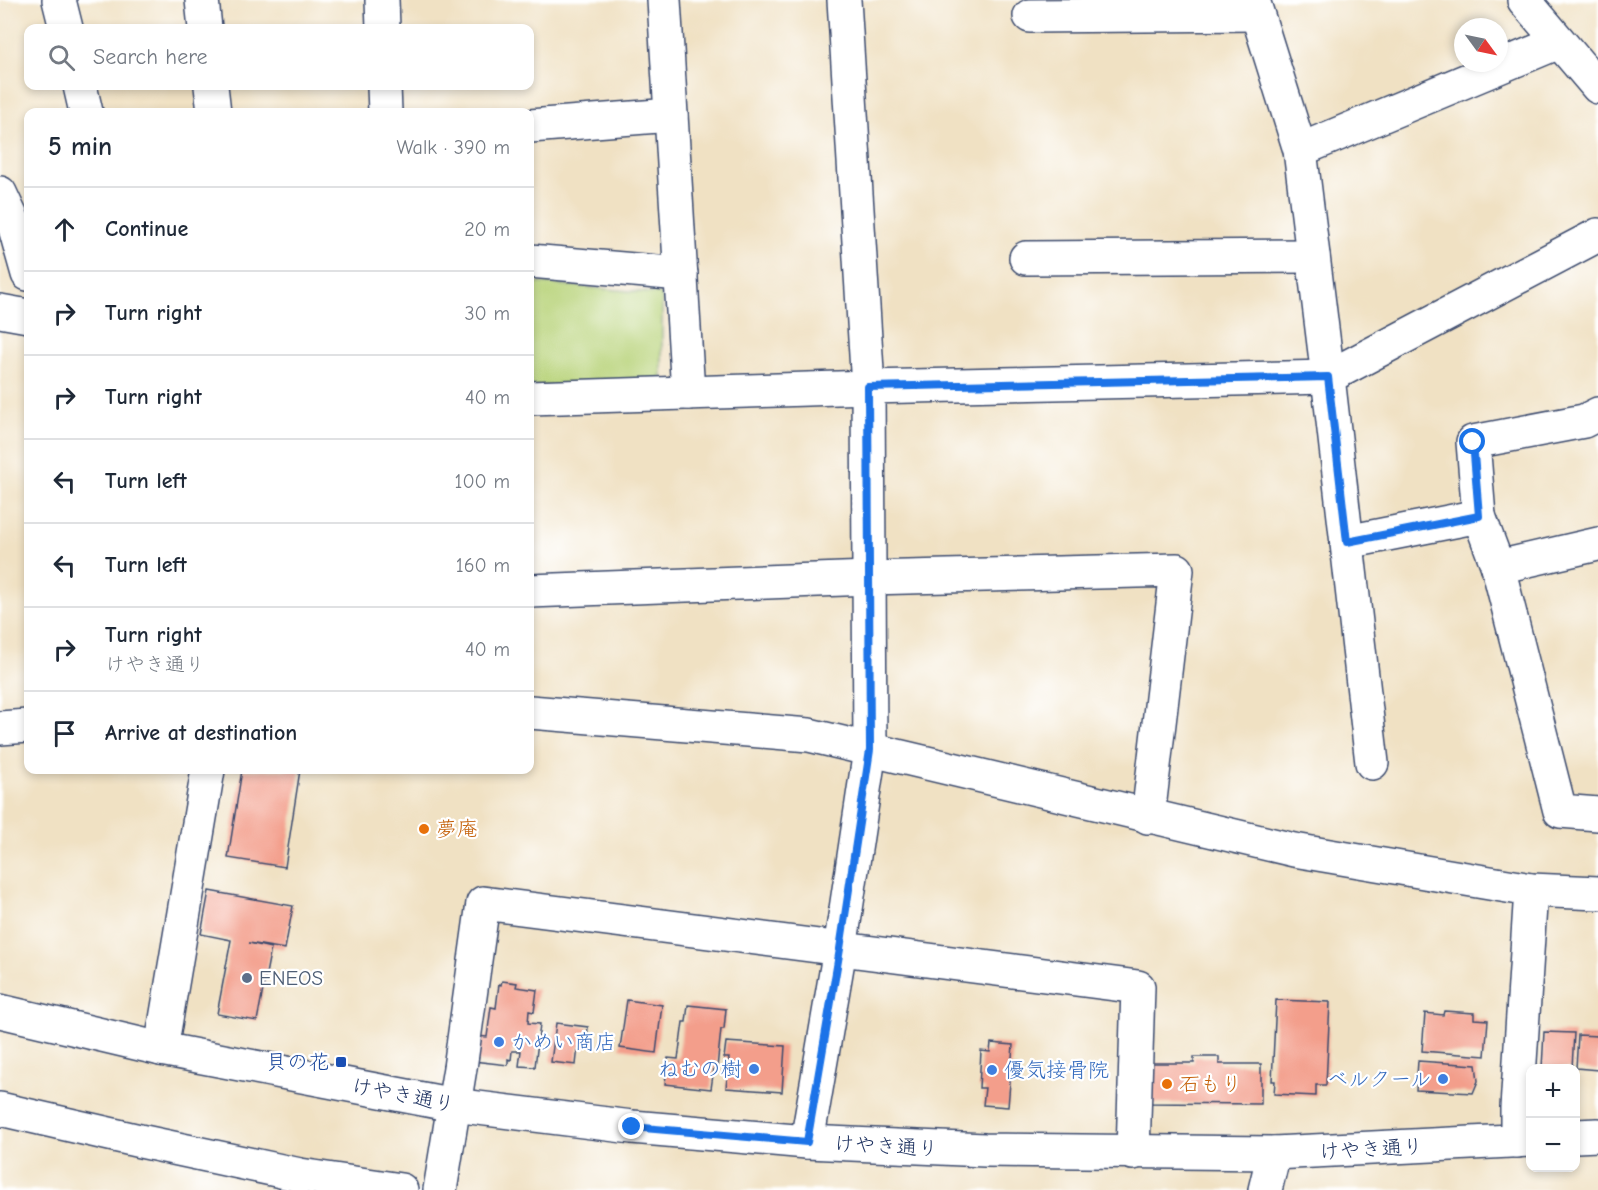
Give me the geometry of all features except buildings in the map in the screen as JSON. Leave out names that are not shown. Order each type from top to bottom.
[{"type":"street","points":[[59,0],[65,24]]},
{"type":"street","points":[[202,0],[205,24]]},
{"type":"street","points":[[382,0],[383,24]]},
{"type":"street","points":[[663,0],[688,393]]},
{"type":"street","points":[[807,1142],[840,949],[870,750],[868,387],[844,0]]},
{"type":"street","points":[[1524,0],[1598,87]]},
{"type":"street","points":[[1030,16],[1255,7],[1300,150],[1372,763]]},
{"type":"street","points":[[1300,150],[1559,42]]},
{"type":"street","points":[[81,90],[85,108]]},
{"type":"street","points":[[211,90],[214,108]]},
{"type":"street","points":[[384,90],[385,108]]},
{"type":"street","points":[[534,126],[671,115]]},
{"type":"street","points":[[0,193],[14,220],[24,259]]},
{"type":"street","points":[[534,398],[868,387],[1328,377],[1598,235]]},
{"type":"street","points":[[1026,258],[1313,256]]},
{"type":"street","points":[[534,261],[681,274]]},
{"type":"street","points":[[0,311],[24,315]]},
{"type":"street","points":[[1598,414],[1584,421],[1473,442],[1479,516],[1498,567],[1560,811],[1598,814]]},
{"type":"street","points":[[1347,542],[1479,516]]},
{"type":"street","points":[[1498,567],[1598,544]]},
{"type":"street","points":[[534,591],[869,578],[1177,570],[1148,817]]},
{"type":"street","points":[[534,712],[809,735],[1293,850],[1531,890],[1598,893]]},
{"type":"street","points":[[0,728],[24,726]]},
{"type":"street","points":[[161,1049],[207,774]]},
{"type":"street","points":[[1524,1140],[1517,1108],[1531,890]]},
{"type":"street","points":[[440,1190],[483,903],[1138,987],[1133,1153]]},
{"type":"street","name":"けやき通り","points":[[0,1011],[161,1049],[454,1105],[632,1127],[807,1142],[985,1150],[1274,1154],[1524,1140]]},
{"type":"street","points":[[0,1109],[140,1141],[299,1182],[401,1190]]},
{"type":"street","points":[[1580,1136],[1598,1134]]},
{"type":"street","points":[[1265,1190],[1274,1154]]},
{"type":"green space","points":[[534,282],[662,294],[662,378],[534,387]]},
{"type":"place","name":"夢庵","points":[[424,829]]},
{"type":"place","name":"ENEOS","points":[[247,978]]},
{"type":"place","name":"かめい商店","points":[[499,1042]]},
{"type":"place","name":"貝の花","points":[[341,1062]]},
{"type":"place","name":"ねむの樹","points":[[754,1069]]},
{"type":"place","name":"優気接骨院","points":[[992,1070]]},
{"type":"place","name":"ベルクール","points":[[1443,1079]]},
{"type":"place","name":"石もり","points":[[1167,1084]]},
{"type":"route","points":[[632,1127],[807,1142],[840,949],[870,750],[868,387],[1328,377],[1347,542],[1479,516],[1473,442]]}]
